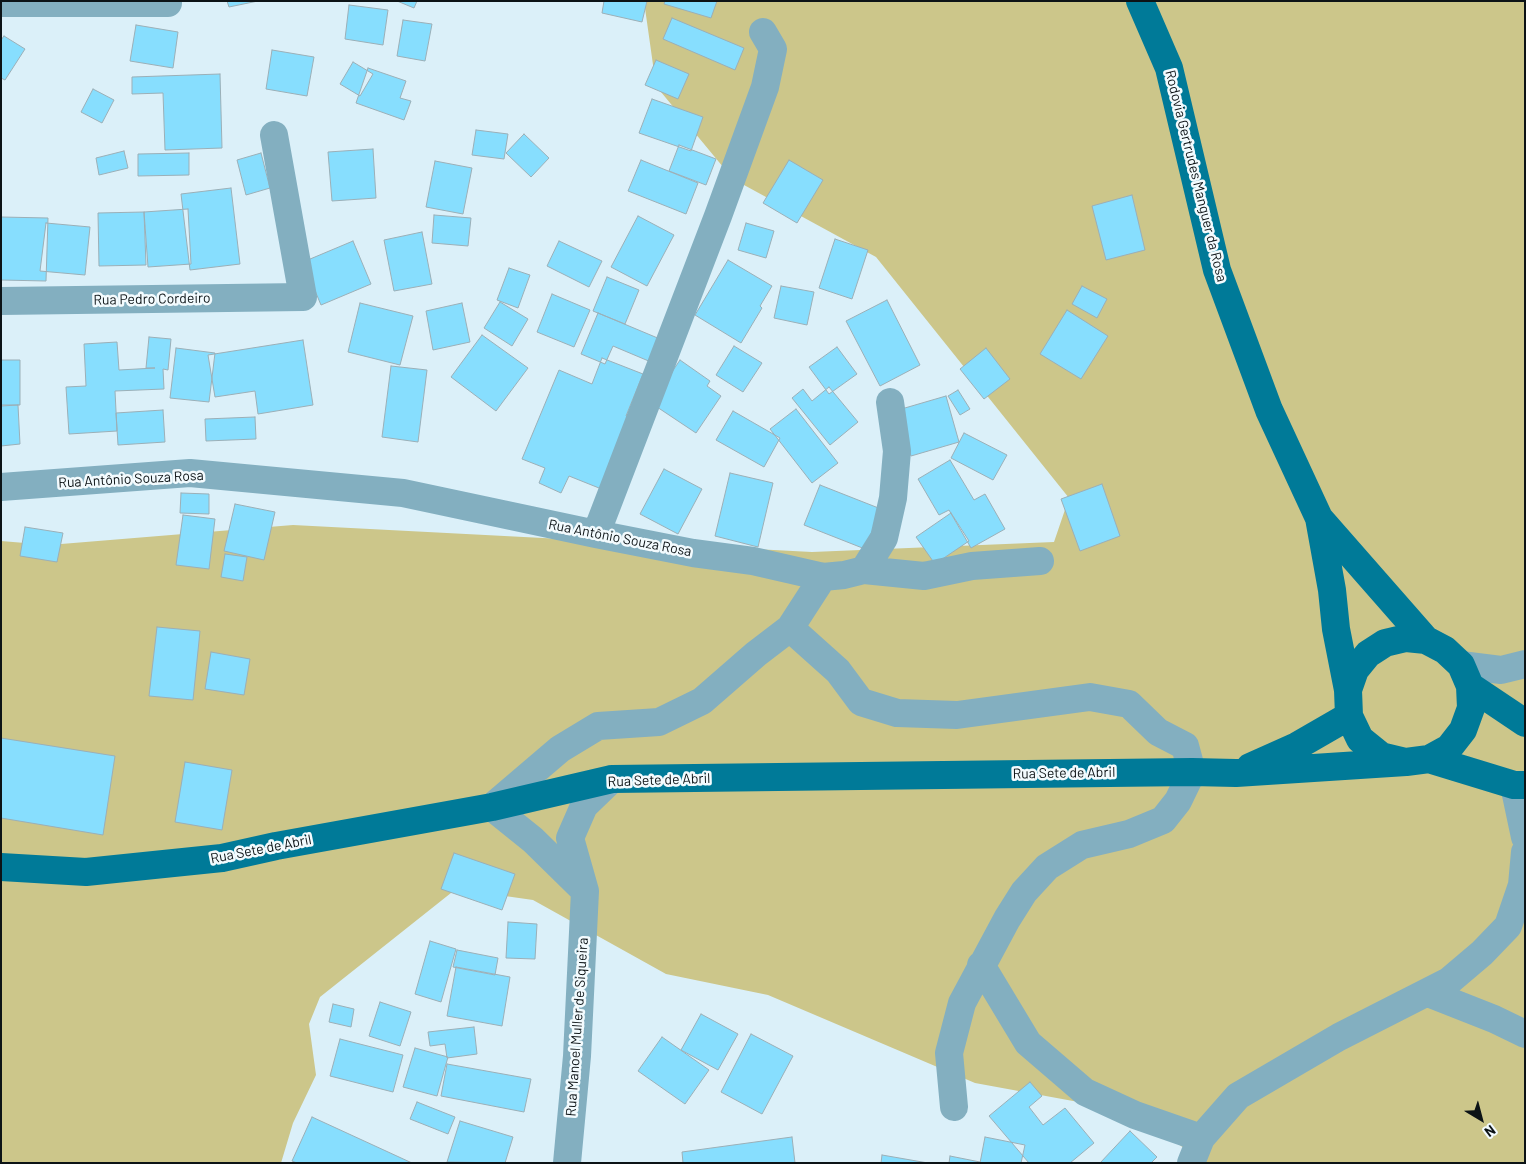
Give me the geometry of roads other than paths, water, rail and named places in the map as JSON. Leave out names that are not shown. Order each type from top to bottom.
[{"type":"main road","name":"Rodovia Gertrudes Manguer da Rosa","points":[[1140,1],[1169,68],[1217,270],[1269,410],[1319,518]]},
{"type":"main road","points":[[1319,518],[1426,640]]},
{"type":"main road","points":[[1319,518],[1332,590],[1336,630],[1348,703],[1360,739],[1380,756],[1418,761],[1519,785]]},
{"type":"main road","points":[[1236,773],[1297,746],[1348,703],[1355,670],[1368,654],[1385,643],[1406,638],[1426,640],[1446,650],[1465,675],[1525,723]]},
{"type":"main road","points":[[1418,761],[1449,748],[1463,730],[1471,708],[1465,675]]},
{"type":"main road","name":"Rua Sete de Abril","points":[[1,867],[86,872],[222,858],[276,846],[492,807],[612,780],[1236,773],[1418,761]]},
{"type":"street","points":[[1,3],[168,3]]},
{"type":"street","points":[[596,534],[718,216],[764,88],[773,49],[763,32]]},
{"type":"street","name":"Rua Pedro Cordeiro","points":[[1,301],[303,297],[274,135]]},
{"type":"street","points":[[864,570],[884,538],[893,498],[897,451],[890,402]]},
{"type":"street","name":"Rua Antônio Souza Rosa","points":[[1,487],[190,473],[403,493],[596,534],[694,553],[753,561],[823,577],[844,575],[864,570],[924,576],[972,566],[1040,560]]},
{"type":"street","points":[[585,891],[533,840],[492,807],[560,749],[598,726],[659,722],[702,701],[756,654],[790,628],[823,577]]},
{"type":"street","points":[[790,628],[838,670],[861,702],[897,713],[958,715],[1090,697],[1129,704],[1158,732],[1185,746],[1192,772],[1178,800],[1163,820],[1128,834],[1082,845],[1047,867],[1024,892],[1006,918],[962,1003],[949,1053],[954,1107]]},
{"type":"street","points":[[1465,675],[1501,670],[1525,664]]},
{"type":"street","name":"Rua Manoel Muller de Siqueira","points":[[567,1163],[577,1056],[585,891],[570,838],[584,806],[612,780]]},
{"type":"street","points":[[1519,785],[1525,837]]},
{"type":"street","points":[[982,965],[1028,1044],[1085,1092],[1134,1115],[1196,1151],[1238,1096],[1340,1037],[1449,981],[1482,953],[1508,926],[1522,885],[1525,852]]},
{"type":"street","points":[[1428,993],[1494,1019],[1525,1034]]}]
